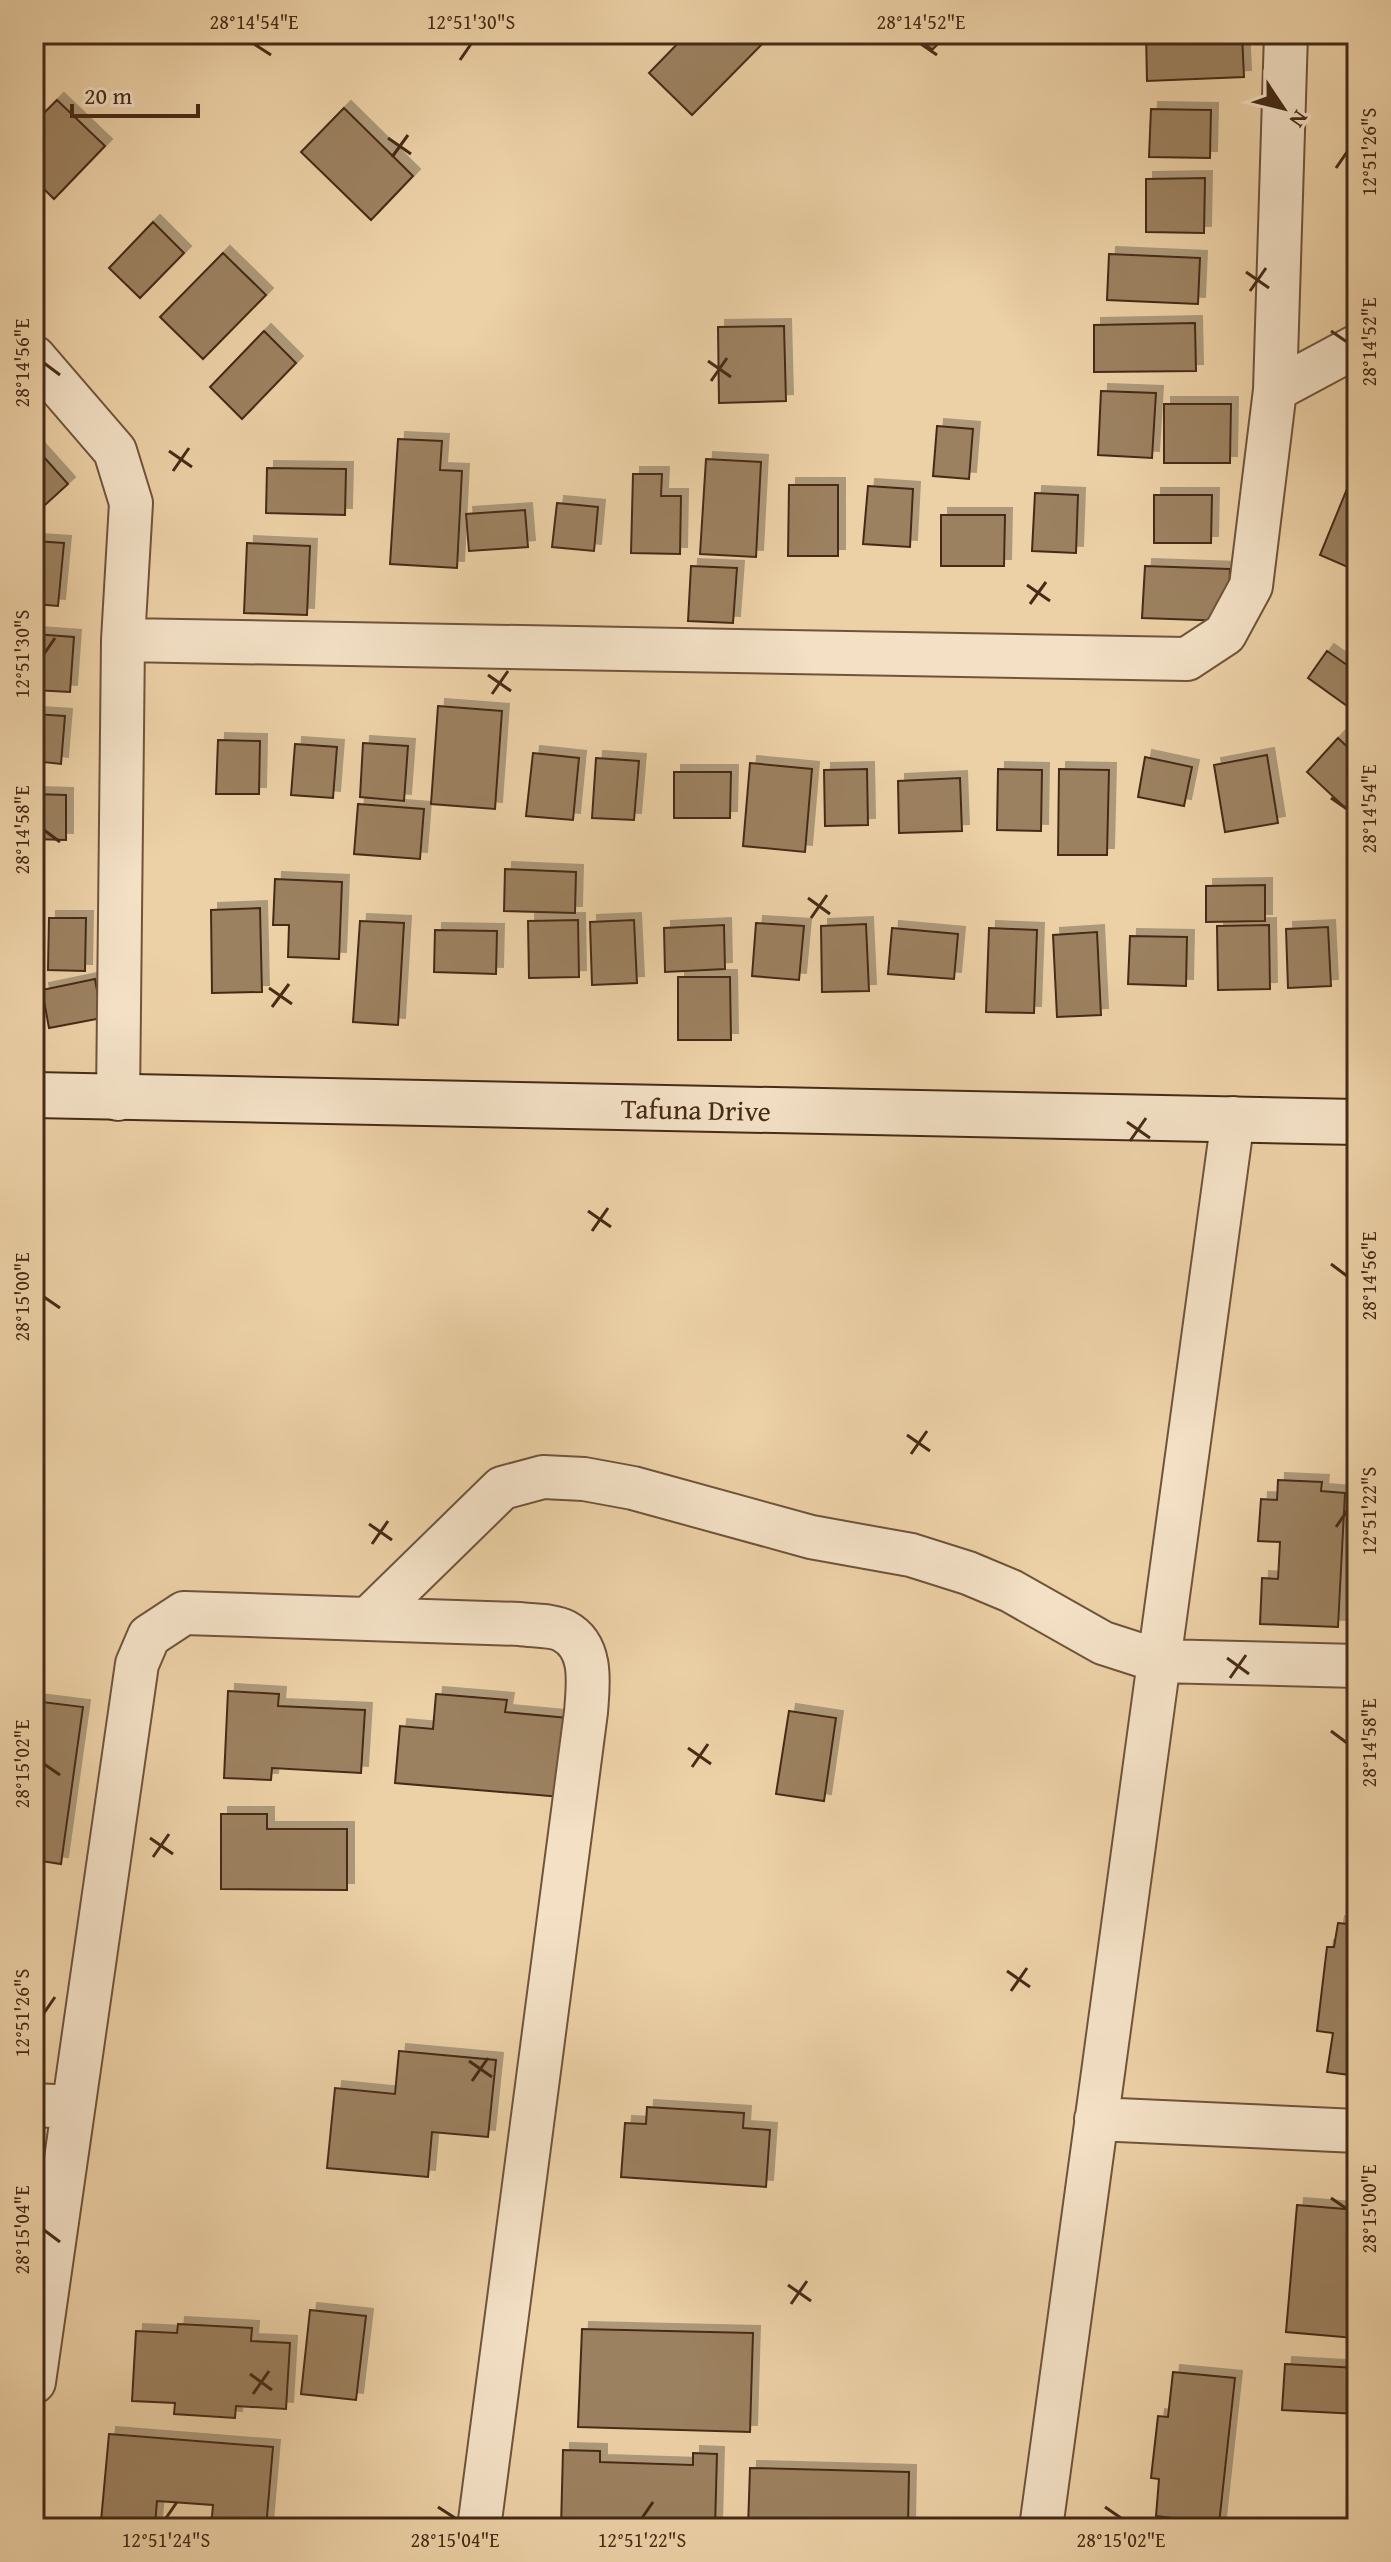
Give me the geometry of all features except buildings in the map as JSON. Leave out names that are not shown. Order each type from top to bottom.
[{"type":"main road","name":"Tafuna Drive","points":[[34,1095],[1357,1122]]},
{"type":"street","points":[[123,640],[1187,659],[1225,634],[1251,586],[1275,390],[1286,34]]},
{"type":"street","points":[[1275,390],[1357,346]]},
{"type":"street","points":[[34,357],[115,451],[131,503],[123,640],[118,1099]]},
{"type":"street","points":[[1041,2528],[1233,1118]]},
{"type":"street","points":[[368,1619],[502,1488],[543,1477],[584,1479],[633,1488],[811,1537],[911,1555],[1011,1591],[1103,1643],[1159,1661],[1357,1666]]},
{"type":"street","points":[[34,2382],[54,2106],[137,1664],[149,1636],[184,1613],[520,1624],[564,1631],[580,1646],[589,1671],[479,2528]]},
{"type":"street","points":[[1096,2119],[1357,2131]]}]
